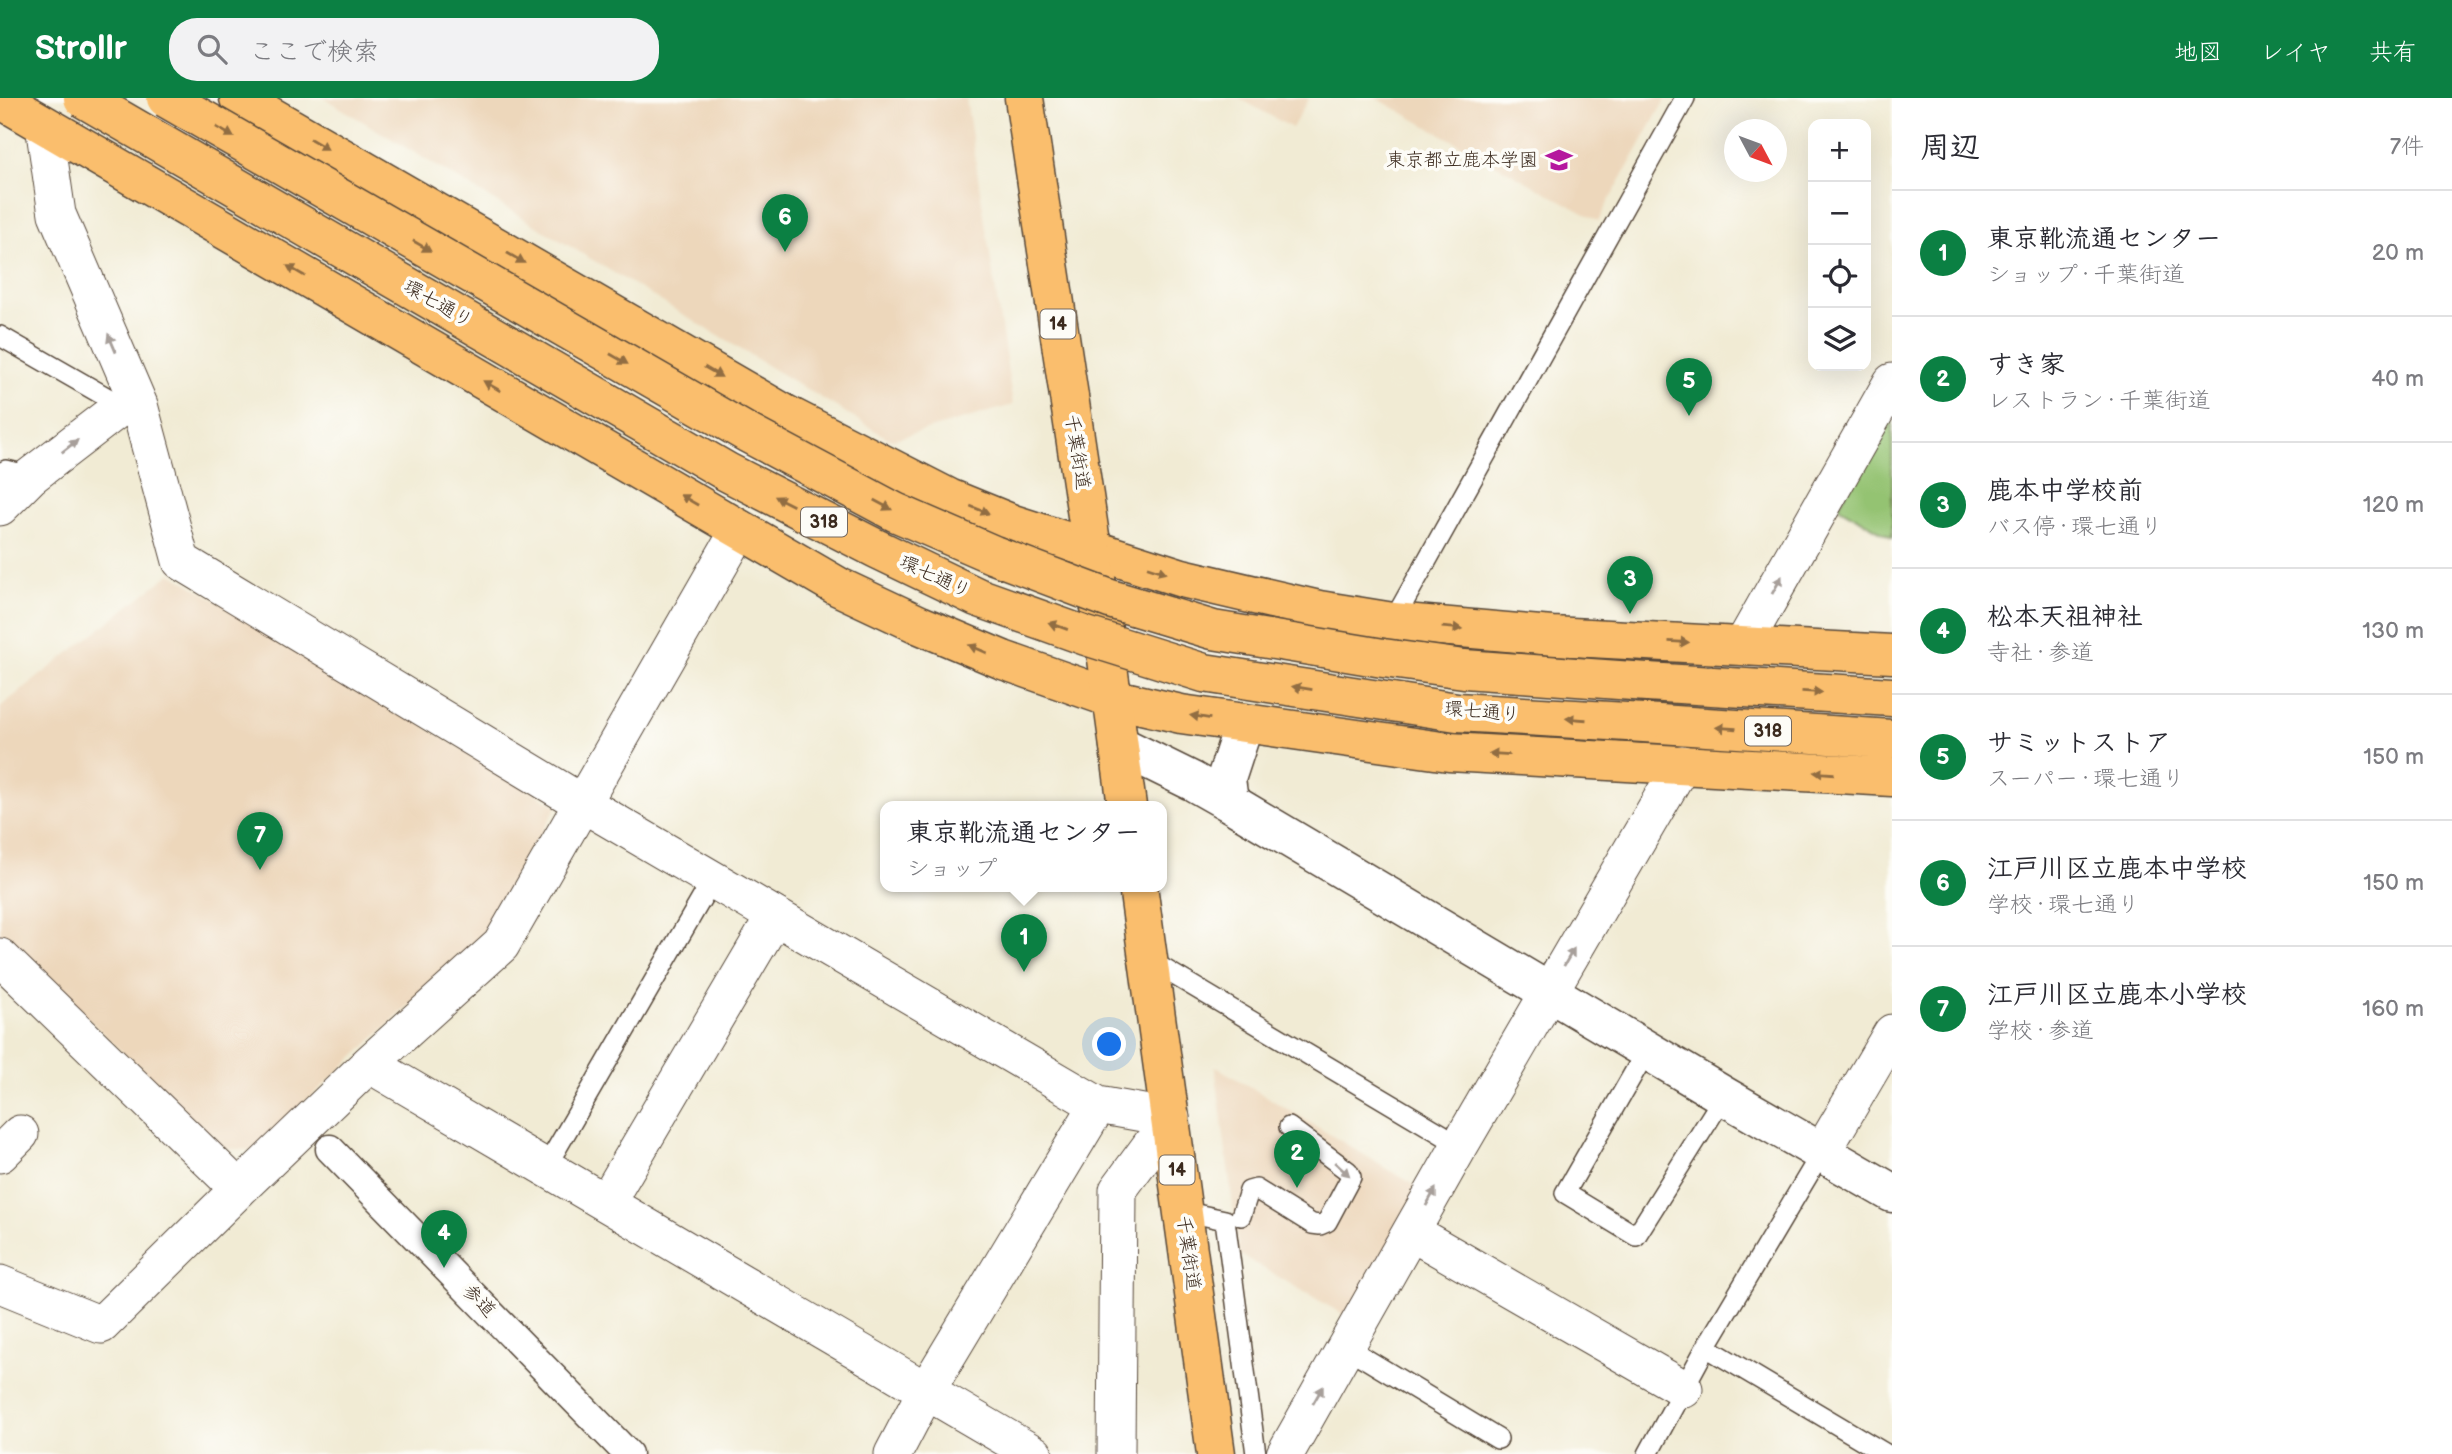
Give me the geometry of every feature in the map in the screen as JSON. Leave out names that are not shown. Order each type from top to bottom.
[{"type":"main road","name":"環七通り","points":[[83,98],[727,472],[978,597],[1086,636],[1204,673],[1457,712],[1892,739]]},
{"type":"main road","name":"318","points":[[166,98],[749,434],[895,512],[1110,600],[1213,630],[1464,669],[1892,697]]},
{"type":"main road","points":[[239,98],[773,407],[948,498],[1013,524],[1182,578],[1319,610],[1393,622],[1552,636],[1892,654]]},
{"type":"main road","name":"千葉街道","points":[[1024,98],[1092,550],[1126,801]]},
{"type":"main road","points":[[0,99],[839,587],[1003,660],[1111,698],[1181,714],[1449,752],[1892,777]]},
{"type":"main road","name":"千葉街道","points":[[1140,892],[1216,1454]]},
{"type":"street","points":[[44,125],[57,214],[130,406],[181,561],[582,803],[1098,1105],[1171,1118],[1118,1190],[1116,1454]]},
{"type":"street","points":[[1744,645],[1892,382]]},
{"type":"street","points":[[0,507],[15,475],[130,406]]},
{"type":"street","points":[[0,1284],[102,1325],[369,1064],[502,946],[740,529]]},
{"type":"street","points":[[1229,802],[1226,779],[1244,724]]},
{"type":"street","points":[[1119,745],[1229,802],[1724,1097],[1892,1193]]},
{"type":"street","points":[[1285,1454],[1460,1145],[1682,764]]},
{"type":"street","points":[[606,1203],[775,916]]},
{"type":"street","points":[[0,957],[239,1189]]},
{"type":"street","points":[[1822,1152],[1892,1033]]},
{"type":"street","points":[[369,1064],[1034,1454]]},
{"type":"street","points":[[893,1454],[926,1391],[1098,1105]]},
{"type":"street","name":"参道","points":[[330,1149],[628,1454]]},
{"type":"street","points":[[1411,1232],[1684,1389]]},
{"type":"lane","points":[[1320,735],[1393,622],[1685,98]]},
{"type":"lane","points":[[1,338],[130,406]]},
{"type":"lane","points":[[546,1167],[713,879]]},
{"type":"lane","points":[[1149,960],[1460,1145]]},
{"type":"lane","points":[[1647,1051],[1565,1193],[1636,1236],[1724,1097]]},
{"type":"lane","points":[[1241,1216],[1249,1191],[1256,1189],[1312,1224],[1320,1226],[1327,1222],[1351,1177],[1348,1171],[1289,1127]]},
{"type":"lane","points":[[1647,1454],[1822,1152]]},
{"type":"lane","points":[[1182,1211],[1225,1220],[1256,1454]]},
{"type":"lane","points":[[1346,1347],[1498,1439]]},
{"type":"lane","points":[[1706,1348],[1886,1454]]},
{"type":"shaded area","points":[[324,98],[966,98],[1013,405],[891,440]]},
{"type":"shaded area","points":[[1239,98],[1309,98],[1292,128]]},
{"type":"shaded area","name":"東京都立鹿本学園","points":[[1376,98],[1666,98],[1598,221]]},
{"type":"shaded area","points":[[171,573],[557,806],[478,941],[253,1151],[220,1147],[0,933],[0,707]]},
{"type":"shaded area","points":[[1215,1066],[1423,1190],[1351,1319],[1239,1254]]},
{"type":"green space","points":[[1892,412],[1892,538],[1838,507]]},
{"type":"place","name":"東京都立鹿本学園","points":[[1559,160]]},
{"type":"place","name":"江戸川区立鹿本中学校","points":[[785,252]]},
{"type":"place","name":"サミットストア","points":[[1689,416]]},
{"type":"place","name":"鹿本中学校前","points":[[1630,614]]},
{"type":"place","name":"江戸川区立鹿本小学校","points":[[260,870]]},
{"type":"place","name":"東京靴流通センター","points":[[1024,972]]},
{"type":"place","name":"すき家","points":[[1297,1188]]},
{"type":"place","name":"松本天祖神社","points":[[444,1268]]}]
